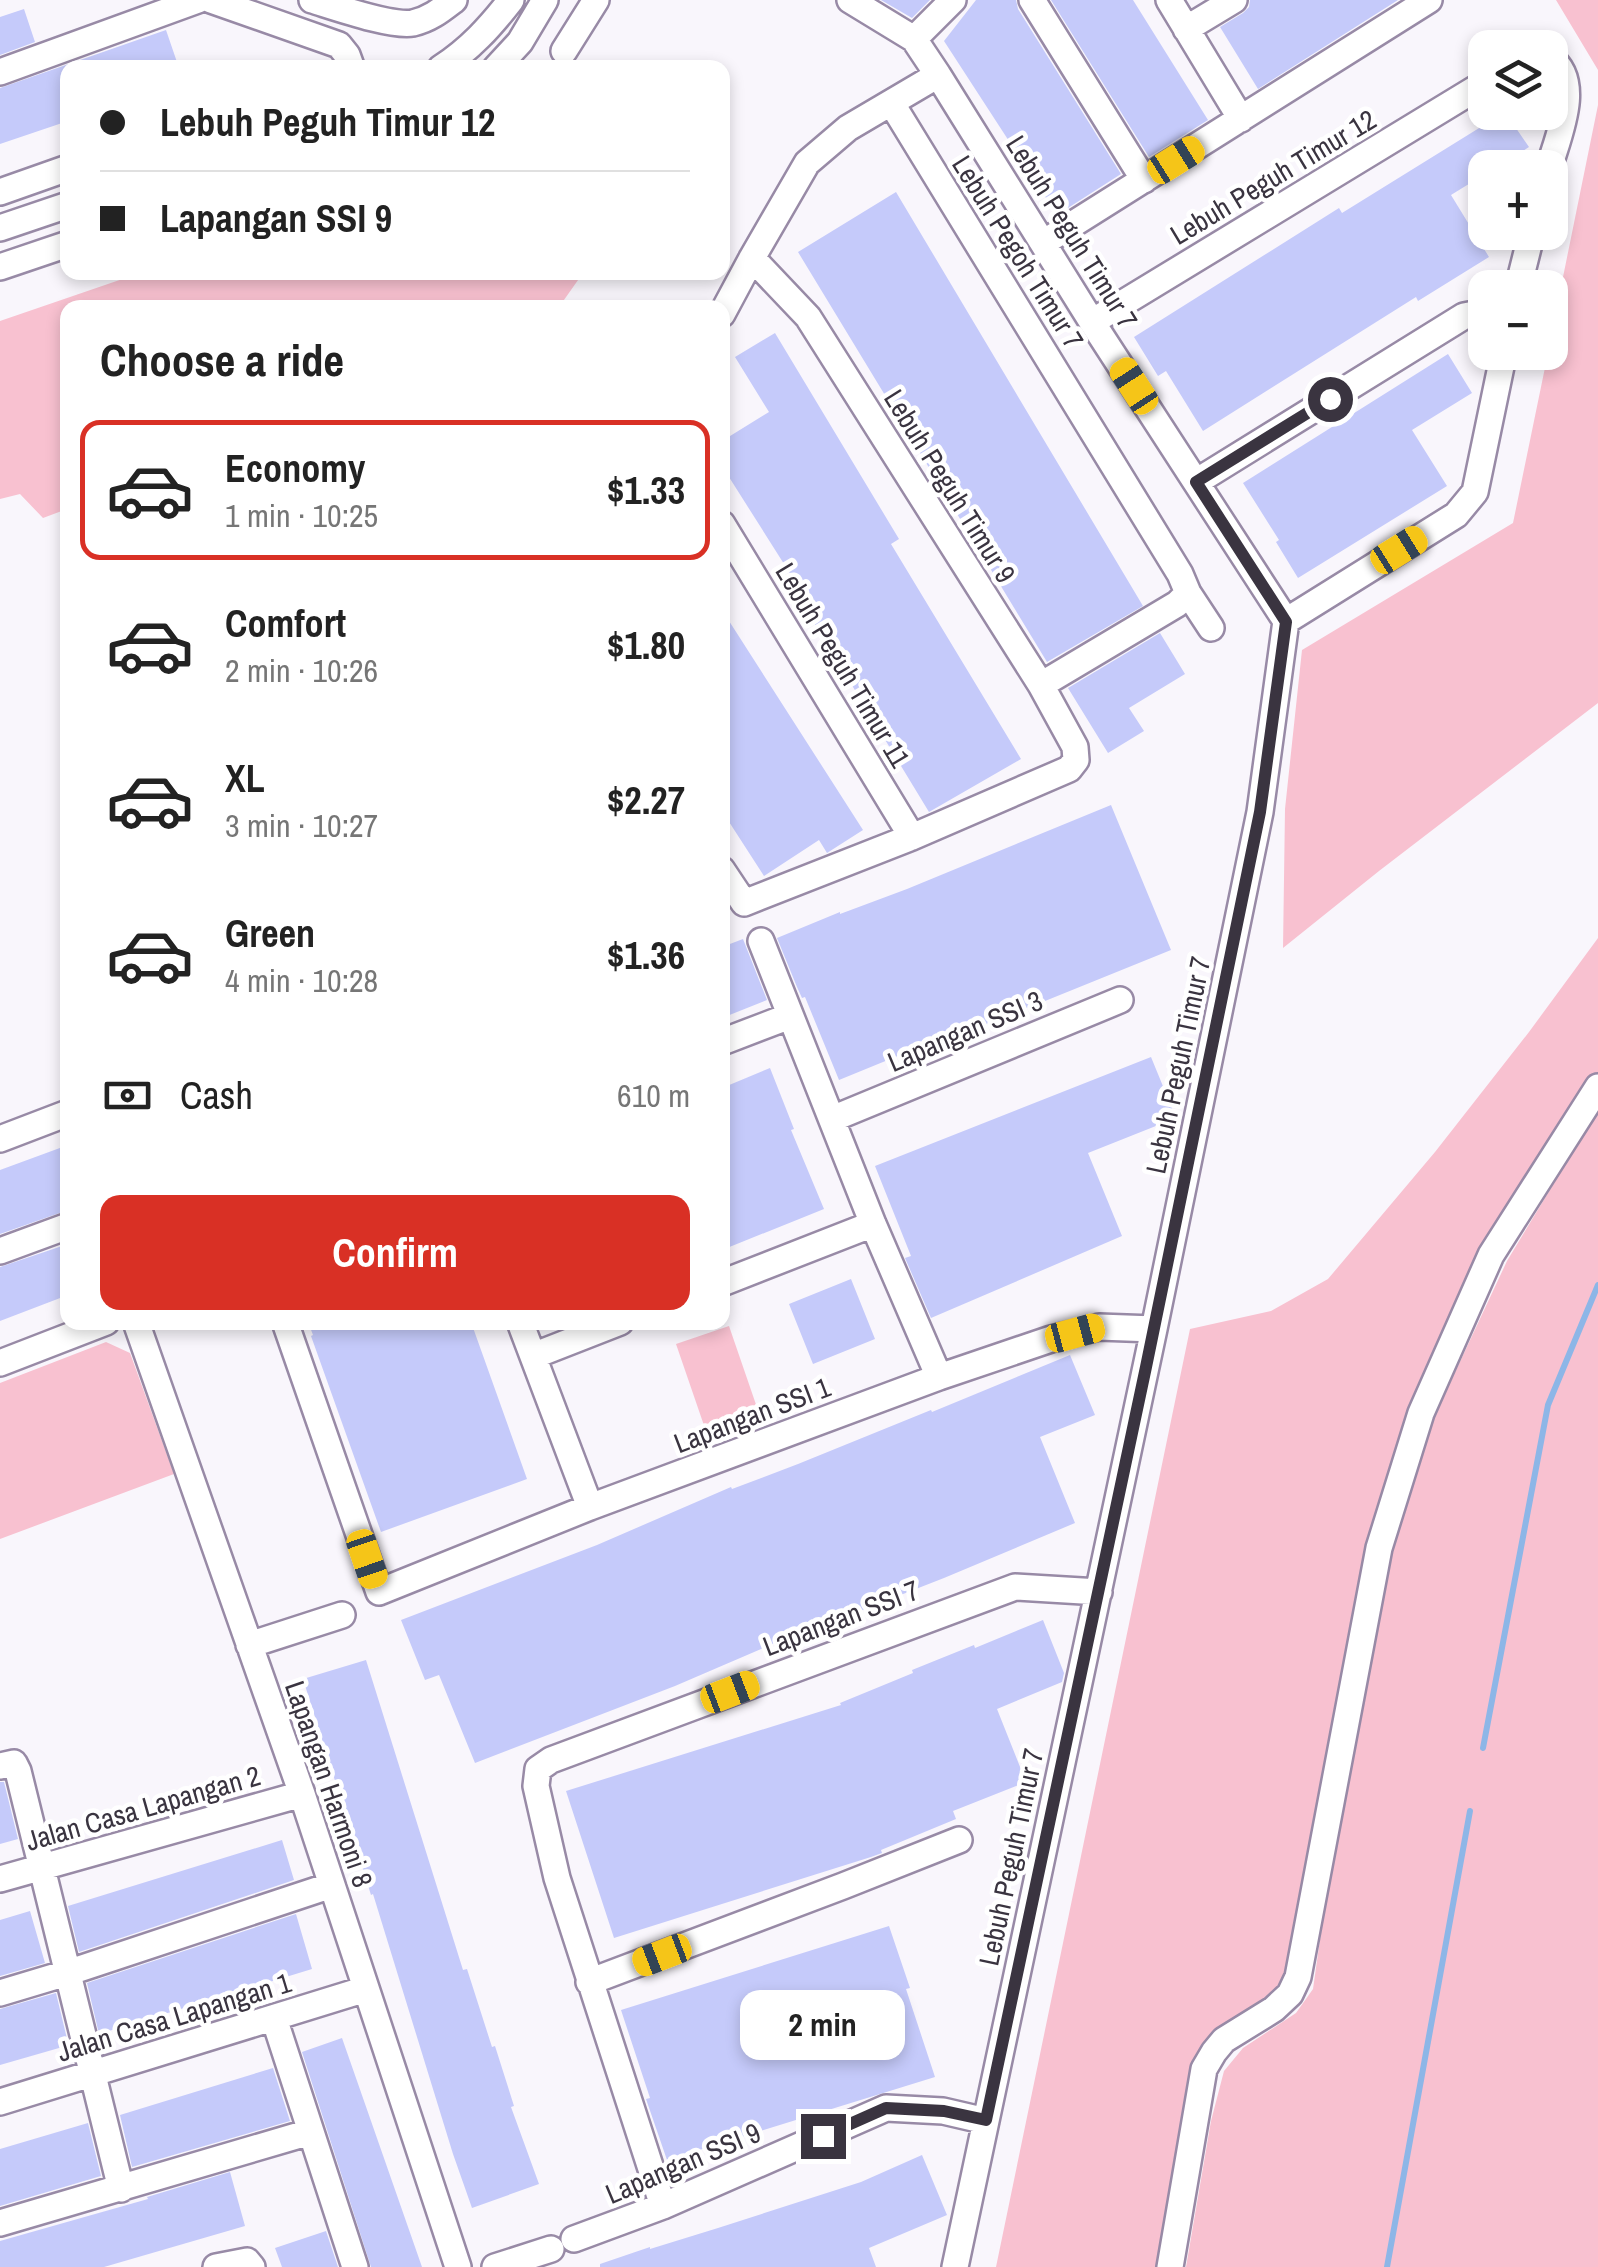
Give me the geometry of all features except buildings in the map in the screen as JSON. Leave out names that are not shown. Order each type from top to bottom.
[{"type":"street","points":[[0,72],[198,0]]},
{"type":"street","points":[[211,0],[339,45],[349,60]]},
{"type":"street","points":[[312,0],[408,24],[433,16],[454,0]]},
{"type":"street","points":[[454,60],[476,42],[512,0]]},
{"type":"street","points":[[503,60],[520,42],[545,0]]},
{"type":"street","points":[[564,51],[596,0]]},
{"type":"street","name":"Lebuh Peguh Timur 7","points":[[850,0],[914,39],[1286,622],[1260,812],[955,2267]]},
{"type":"street","points":[[914,39],[953,0]]},
{"type":"street","points":[[1032,0],[1144,180]]},
{"type":"street","points":[[1169,0],[1241,119]]},
{"type":"street","points":[[1186,28],[1234,0]]},
{"type":"street","points":[[1042,244],[1429,0]]},
{"type":"street","points":[[730,300],[807,163],[848,128],[938,74]]},
{"type":"street","name":"Lebuh Peguh Timur 12","points":[[1092,322],[1468,94]]},
{"type":"street","name":"Lebuh Pegoh Timur 7","points":[[892,104],[1211,628]]},
{"type":"street","points":[[0,192],[60,171]]},
{"type":"street","points":[[0,228],[60,208]]},
{"type":"street","points":[[0,267],[60,247]]},
{"type":"street","name":"Lebuh Peguh Timur 9","points":[[752,258],[808,317],[1041,686],[1075,747],[1076,760],[1069,770],[912,837]]},
{"type":"street","points":[[1196,482],[1468,315]]},
{"type":"street","points":[[1286,622],[1456,515],[1467,504],[1475,492],[1500,370]]},
{"type":"street","name":"Lebuh Peguh Timur 11","points":[[730,537],[912,837]]},
{"type":"street","points":[[1041,686],[1177,604],[1188,593]]},
{"type":"street","points":[[730,882],[744,903],[912,837]]},
{"type":"street","points":[[761,941],[938,1377]]},
{"type":"street","name":"Lapangan SSI 3","points":[[832,1119],[1120,1000]]},
{"type":"street","points":[[730,1039],[790,1016]]},
{"type":"street","points":[[1170,2267],[1204,2069],[1224,2040],[1274,2009],[1290,1994],[1298,1976],[1379,1548],[1421,1413],[1492,1255],[1598,1087]]},
{"type":"street","points":[[0,1139],[60,1116]]},
{"type":"street","points":[[730,1279],[874,1224]]},
{"type":"street","points":[[0,1252],[60,1229]]},
{"type":"street","name":"Lapangan SSI 1","points":[[288,1330],[379,1592],[938,1377],[1098,1326],[1154,1329]]},
{"type":"street","points":[[0,1363],[85,1330]]},
{"type":"street","name":"Lapangan Harmoni 8","points":[[139,1330],[302,1794],[458,2267]]},
{"type":"street","points":[[523,1330],[590,1508]]},
{"type":"street","points":[[533,1356],[600,1330]]},
{"type":"street","name":"Lapangan SSI 7","points":[[663,2206],[556,1878],[536,1786],[538,1769],[551,1760],[992,1594],[1015,1587],[1099,1592]]},
{"type":"street","points":[[249,1645],[342,1615]]},
{"type":"street","points":[[0,1766],[14,1763],[18,1771],[121,2189]]},
{"type":"street","name":"Jalan Casa Lapangan 2","points":[[0,1880],[302,1794]]},
{"type":"street","points":[[589,1982],[959,1840]]},
{"type":"street","points":[[0,1992],[332,1885]]},
{"type":"street","name":"Jalan Casa Lapangan 1","points":[[0,2102],[366,1990]]},
{"type":"street","points":[[274,2018],[355,2267]]},
{"type":"street","name":"Lapangan SSI 9","points":[[495,2267],[663,2206],[886,2108],[944,2111],[986,2120]]},
{"type":"street","points":[[0,2223],[310,2132]]},
{"type":"street","points":[[216,2267],[247,2260],[252,2267]]},
{"type":"shaded area","points":[[1556,0],[1598,0],[1598,70]]},
{"type":"shaded area","points":[[1598,105],[1598,703],[1283,948],[1285,809],[1302,650],[1513,523],[1544,370],[1568,370],[1568,270],[1564,270]]},
{"type":"shaded area","points":[[120,280],[578,280],[564,300],[61,300]]},
{"type":"shaded area","points":[[60,300],[60,512],[43,518],[20,494],[0,499],[0,321]]},
{"type":"shaded area","points":[[1598,938],[1598,1081],[1488,1253],[1408,1440],[1298,1946],[1279,1995],[1214,2039],[1166,2267],[996,2267],[1190,1329],[1271,1311],[1328,1279],[1435,1152]]},
{"type":"shaded area","points":[[1598,1110],[1598,2267],[1186,2267],[1211,2121],[1224,2071],[1243,2048],[1296,2013],[1313,1989],[1331,1862],[1375,1627],[1398,1528],[1436,1413],[1507,1261]]},
{"type":"shaded area","points":[[730,1329],[762,1422],[709,1440],[676,1344]]},
{"type":"shaded area","points":[[106,1342],[130,1353],[174,1474],[0,1539],[0,1383]]},
{"type":"waterway","points":[[1483,1748],[1548,1405],[1598,1285]]},
{"type":"waterway","points":[[1387,2267],[1470,1811]]},
{"type":"route","points":[[823,2136],[886,2108],[944,2111],[986,2120],[1260,812],[1286,622],[1196,482],[1330,399]]}]
